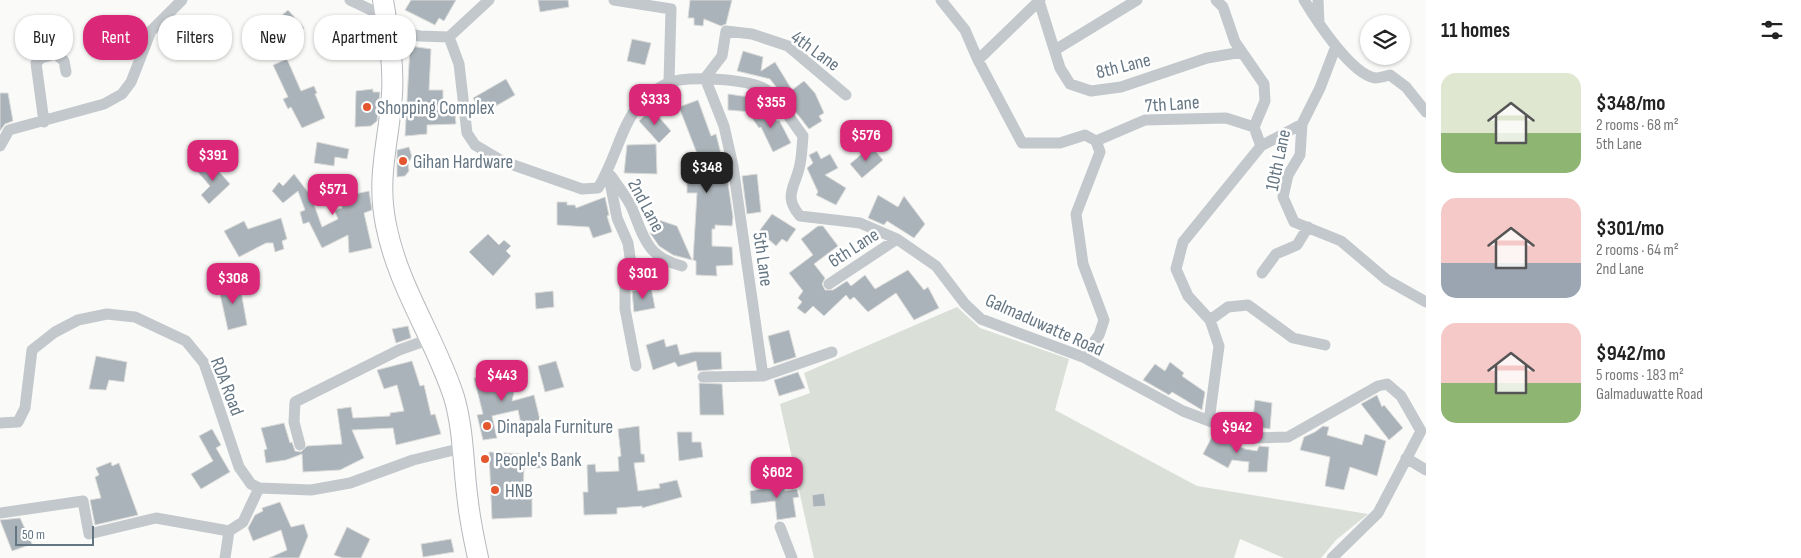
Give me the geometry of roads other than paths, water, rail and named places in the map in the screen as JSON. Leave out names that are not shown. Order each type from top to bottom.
[{"type":"highway","points":[[389,60],[392,94],[381,178],[382,202],[393,252],[404,284],[430,339],[454,399],[460,421],[468,502],[478,558]]},
{"type":"street","points":[[0,146],[9,130],[44,122],[104,104],[122,94],[131,82],[151,31],[182,0]]},
{"type":"street","points":[[350,0],[386,15]]},
{"type":"street","points":[[416,34],[420,36],[449,36],[489,0]]},
{"type":"street","points":[[614,0],[671,9],[669,82]]},
{"type":"street","points":[[941,0],[965,30],[978,60],[1022,143],[1060,143],[1085,135],[1096,141],[1100,152],[1076,214],[1083,264],[1104,320],[1099,335],[1083,357]]},
{"type":"street","points":[[978,60],[1040,0]]},
{"type":"street","name":"8th Lane","points":[[1040,0],[1060,68],[1070,84],[1092,91],[1121,87],[1207,58],[1242,52]]},
{"type":"street","points":[[1055,50],[1137,0]]},
{"type":"street","points":[[1216,0],[1223,7],[1235,42],[1264,84],[1265,101],[1254,127],[1261,146]]},
{"type":"street","points":[[1304,0],[1319,25],[1336,46],[1362,72],[1376,78],[1390,74],[1406,87],[1425,110]]},
{"type":"street","points":[[1318,0],[1319,25]]},
{"type":"street","name":"4th Lane","points":[[705,78],[722,56],[726,31],[752,34],[788,46],[846,95]]},
{"type":"street","name":"Galmaduwatte Road","points":[[449,36],[459,64],[467,133],[475,145],[502,161],[582,189],[598,188],[608,172],[629,119],[641,101],[669,82],[705,78],[750,83],[767,89],[803,136],[800,166],[790,194],[792,206],[800,216],[860,222],[897,239],[936,266],[965,304],[981,319],[1083,357],[1183,411],[1254,438],[1288,438],[1378,386],[1387,384],[1401,396],[1422,424],[1421,431],[1378,513],[1332,558]]},
{"type":"street","name":"10th Lane","points":[[1336,46],[1320,88],[1302,124],[1300,155],[1288,175],[1283,197],[1294,222],[1341,242],[1387,280],[1426,302]]},
{"type":"street","points":[[44,122],[36,63],[41,58],[56,54],[64,61],[66,72]]},
{"type":"street","name":"5th Lane","points":[[705,78],[724,126],[733,166],[763,376]]},
{"type":"street","name":"7th Lane","points":[[1096,141],[1145,120],[1226,118],[1254,127]]},
{"type":"street","points":[[1209,421],[1219,346],[1210,320],[1188,296],[1176,269],[1183,242],[1261,146],[1302,124]]},
{"type":"street","points":[[608,172],[617,218],[628,243],[630,264],[626,280],[625,309],[636,366]]},
{"type":"street","name":"2nd Lane","points":[[608,172],[632,207],[639,230],[649,247],[664,262],[682,266]]},
{"type":"street","points":[[1262,273],[1276,254],[1297,245],[1308,227]]},
{"type":"street","name":"6th Lane","points":[[829,284],[897,239]]},
{"type":"street","points":[[1210,320],[1228,307],[1248,305],[1293,338],[1325,345]]},
{"type":"street","name":"RDA Road","points":[[0,423],[18,422],[25,408],[32,350],[55,332],[78,320],[107,314],[135,318],[186,341],[204,363],[239,467],[251,484],[259,488]]},
{"type":"street","points":[[300,445],[294,422],[295,402],[399,350],[430,339]]},
{"type":"street","points":[[703,377],[763,376],[832,352]]},
{"type":"street","points":[[0,513],[83,501],[89,534],[156,518],[228,531],[242,522],[259,488],[311,490],[350,483],[413,460],[462,448]]},
{"type":"street","points":[[1406,458],[1426,470]]},
{"type":"street","points":[[780,527],[792,558]]},
{"type":"street","points":[[225,558],[228,531]]},
{"type":"place","name":"Shopping Complex","points":[[367,107]]},
{"type":"place","name":"Gihan Hardware","points":[[403,161]]},
{"type":"place","name":"Dinapala Furniture","points":[[487,426]]},
{"type":"place","name":"People's Bank","points":[[485,459]]},
{"type":"place","name":"HNB","points":[[495,490]]}]
